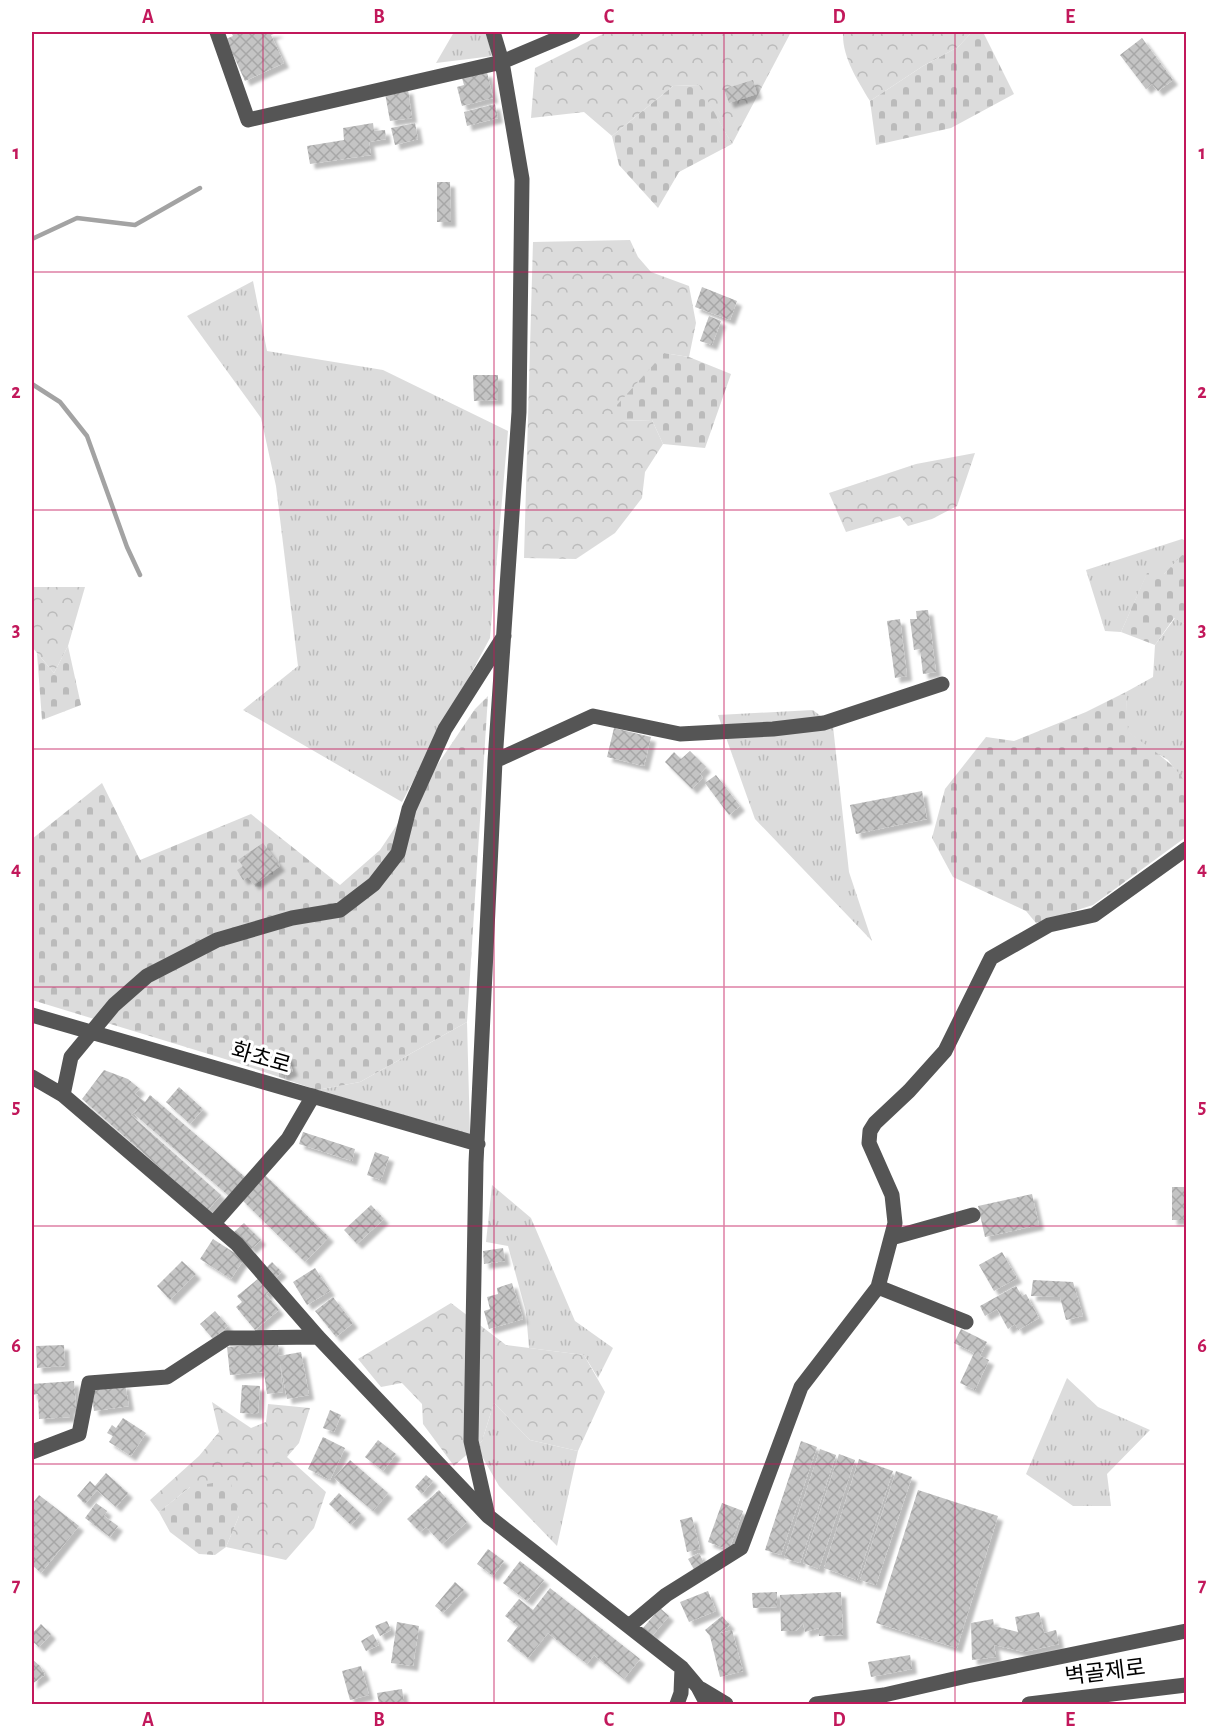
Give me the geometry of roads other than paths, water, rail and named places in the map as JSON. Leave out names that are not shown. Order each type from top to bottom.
[{"type":"street","points":[[217,32],[248,120],[502,62],[573,32]]},
{"type":"street","points":[[489,1516],[471,1441],[478,1144],[495,761],[519,412],[522,179],[502,62],[493,32]]},
{"type":"street","points":[[63,1095],[71,1057],[114,1005],[147,976],[217,940],[292,918],[340,910],[374,884],[398,853],[409,809],[445,729],[505,634]]},
{"type":"street","points":[[495,761],[593,716],[680,734],[773,729],[824,723],[942,684]]},
{"type":"street","points":[[629,1626],[666,1595],[741,1548],[801,1387],[878,1287],[895,1223],[892,1195],[869,1143],[870,1131],[875,1123],[909,1091],[945,1051],[991,958],[1049,925],[1094,915],[1186,849]]},
{"type":"street","name":"화초로","points":[[32,1015],[478,1144]]},
{"type":"street","points":[[32,1077],[63,1095],[214,1222],[237,1244],[318,1337],[489,1516],[682,1668],[698,1686],[707,1704]]},
{"type":"street","points":[[214,1222],[288,1139],[313,1096]]},
{"type":"street","points":[[891,1238],[973,1215]]},
{"type":"street","points":[[878,1287],[966,1322]]},
{"type":"street","points":[[32,1452],[79,1434],[89,1383],[167,1377],[226,1338],[318,1337]]},
{"type":"street","points":[[816,1704],[884,1695],[1186,1631]]},
{"type":"street","points":[[677,1704],[681,1693],[682,1668]]},
{"type":"street","name":"벽골제로","points":[[1029,1704],[1186,1685]]},
{"type":"street","points":[[698,1686],[726,1704]]},
{"type":"waterway","points":[[32,239],[77,218],[135,225],[200,188]]},
{"type":"waterway","points":[[32,384],[60,402],[87,436],[127,547],[140,575]]}]
